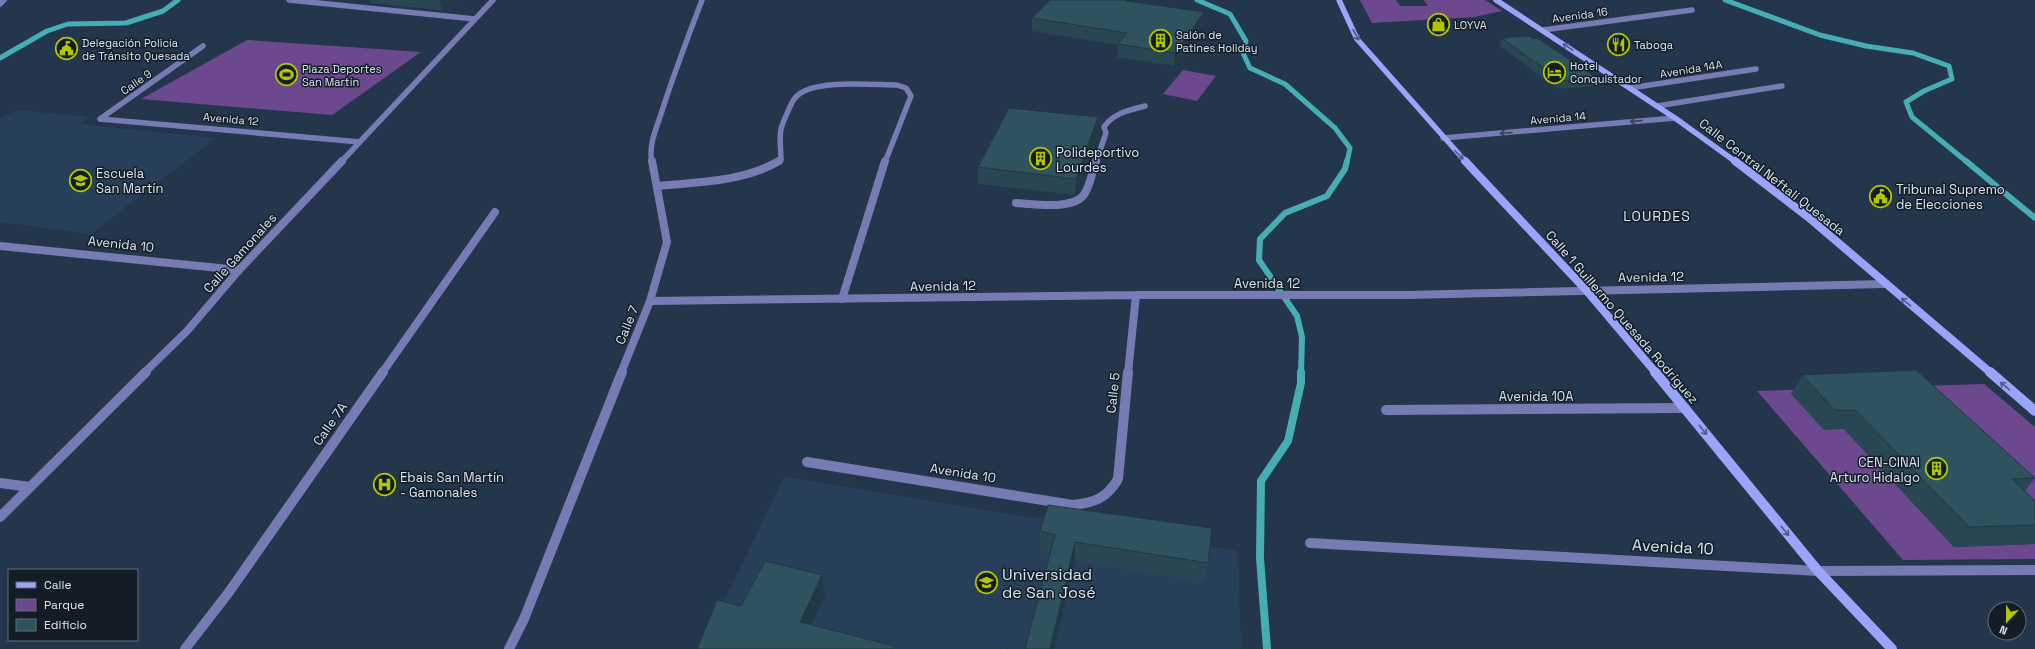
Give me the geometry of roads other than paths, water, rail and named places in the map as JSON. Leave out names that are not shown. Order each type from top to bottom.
[{"type":"main road","name":"Calle 1 Guillermo Quesada Rodríguez","points":[[1339,0],[1358,39],[1443,138],[1586,290],[1685,408],[1818,571],[1892,649]]},
{"type":"main road","name":"Calle Central Neftalí Quesada","points":[[1496,0],[1675,118],[1808,218],[2035,411]]},
{"type":"street","points":[[0,4],[4,0]]},
{"type":"street","points":[[289,0],[475,19]]},
{"type":"street","name":"Calle Gamonales","points":[[0,517],[187,331],[239,270],[493,0]]},
{"type":"street","name":"Calle 7","points":[[509,649],[524,619],[650,301],[667,242],[650,153],[675,69],[702,0]]},
{"type":"street","name":"Avenida 16","points":[[1543,30],[1692,10]]},
{"type":"street","name":"Calle 9","points":[[100,119],[203,46]]},
{"type":"street","name":"Avenida 14A","points":[[1630,88],[1756,69]]},
{"type":"street","points":[[657,186],[750,174],[771,168],[780,160],[781,130],[789,108],[795,98],[803,92],[821,86],[836,84],[897,84],[906,88],[911,96],[880,175],[842,299]]},
{"type":"street","points":[[1657,106],[1782,86]]},
{"type":"street","points":[[1016,203],[1069,205],[1080,202],[1084,195],[1106,134],[1104,127],[1107,122],[1121,113],[1145,106]]},
{"type":"street","name":"Avenida 14","points":[[1443,138],[1675,118]]},
{"type":"street","name":"Avenida 12","points":[[100,119],[360,142]]},
{"type":"street","name":"Calle 7A","points":[[185,649],[229,592],[495,212]]},
{"type":"street","name":"Avenida 10","points":[[0,246],[239,270]]},
{"type":"street","name":"Avenida 12","points":[[650,301],[1136,295],[1407,295],[1884,284]]},
{"type":"street","name":"Calle 5","points":[[1111,491],[1118,479],[1136,295]]},
{"type":"street","name":"Avenida 10A","points":[[1386,410],[1685,408]]},
{"type":"street","name":"Avenida 10","points":[[807,462],[1073,504],[1101,500],[1111,491]]},
{"type":"street","points":[[0,483],[30,487]]},
{"type":"street","name":"Avenida 10","points":[[1310,543],[1818,571],[2035,570]]},
{"type":"waterway","points":[[0,58],[47,31],[68,24],[126,23],[163,11],[178,0]]},
{"type":"waterway","points":[[1197,0],[1230,14],[1246,41],[1243,53],[1250,68],[1285,84],[1335,128],[1350,148],[1347,162]]},
{"type":"waterway","points":[[1725,0],[1820,35],[1866,46],[1913,53],[1949,66],[1952,79],[1924,91],[1906,102],[1912,117],[1967,162]]},
{"type":"waterway","points":[[1301,373],[1302,337],[1297,316],[1259,260],[1260,239],[1285,213],[1327,196],[1345,169],[1347,161]]},
{"type":"waterway","points":[[1966,161],[2035,218]]},
{"type":"waterway","points":[[1267,649],[1260,558],[1261,481],[1288,441],[1301,383],[1301,373]]},
{"type":"place","name":"LOYVA","points":[[1438,25]]},
{"type":"place","name":"Salón de Patines Holiday","points":[[1161,41]]},
{"type":"place","name":"Taboga","points":[[1618,45]]},
{"type":"place","name":"Delegación Policía de Tránsito Quesada","points":[[67,49]]},
{"type":"place","name":"Hotel Conquistador","points":[[1554,72]]},
{"type":"place","name":"Plaza Deportes San Martín","points":[[286,75]]},
{"type":"place","name":"Polideportivo Lourdes","points":[[1040,159]]},
{"type":"place","name":"Escuela San Martín","points":[[81,180]]},
{"type":"place","name":"Tribunal Supremo de Elecciones","points":[[1881,196]]},
{"type":"place","name":"CEN-CINAI Arturo Hidalgo","points":[[1936,469]]},
{"type":"place","name":"Ebais San Martín - Gamonales","points":[[384,484]]},
{"type":"place","name":"Universidad de San José","points":[[986,583]]},
{"type":"district","name":"LOURDES","points":[[1657,216]]}]
